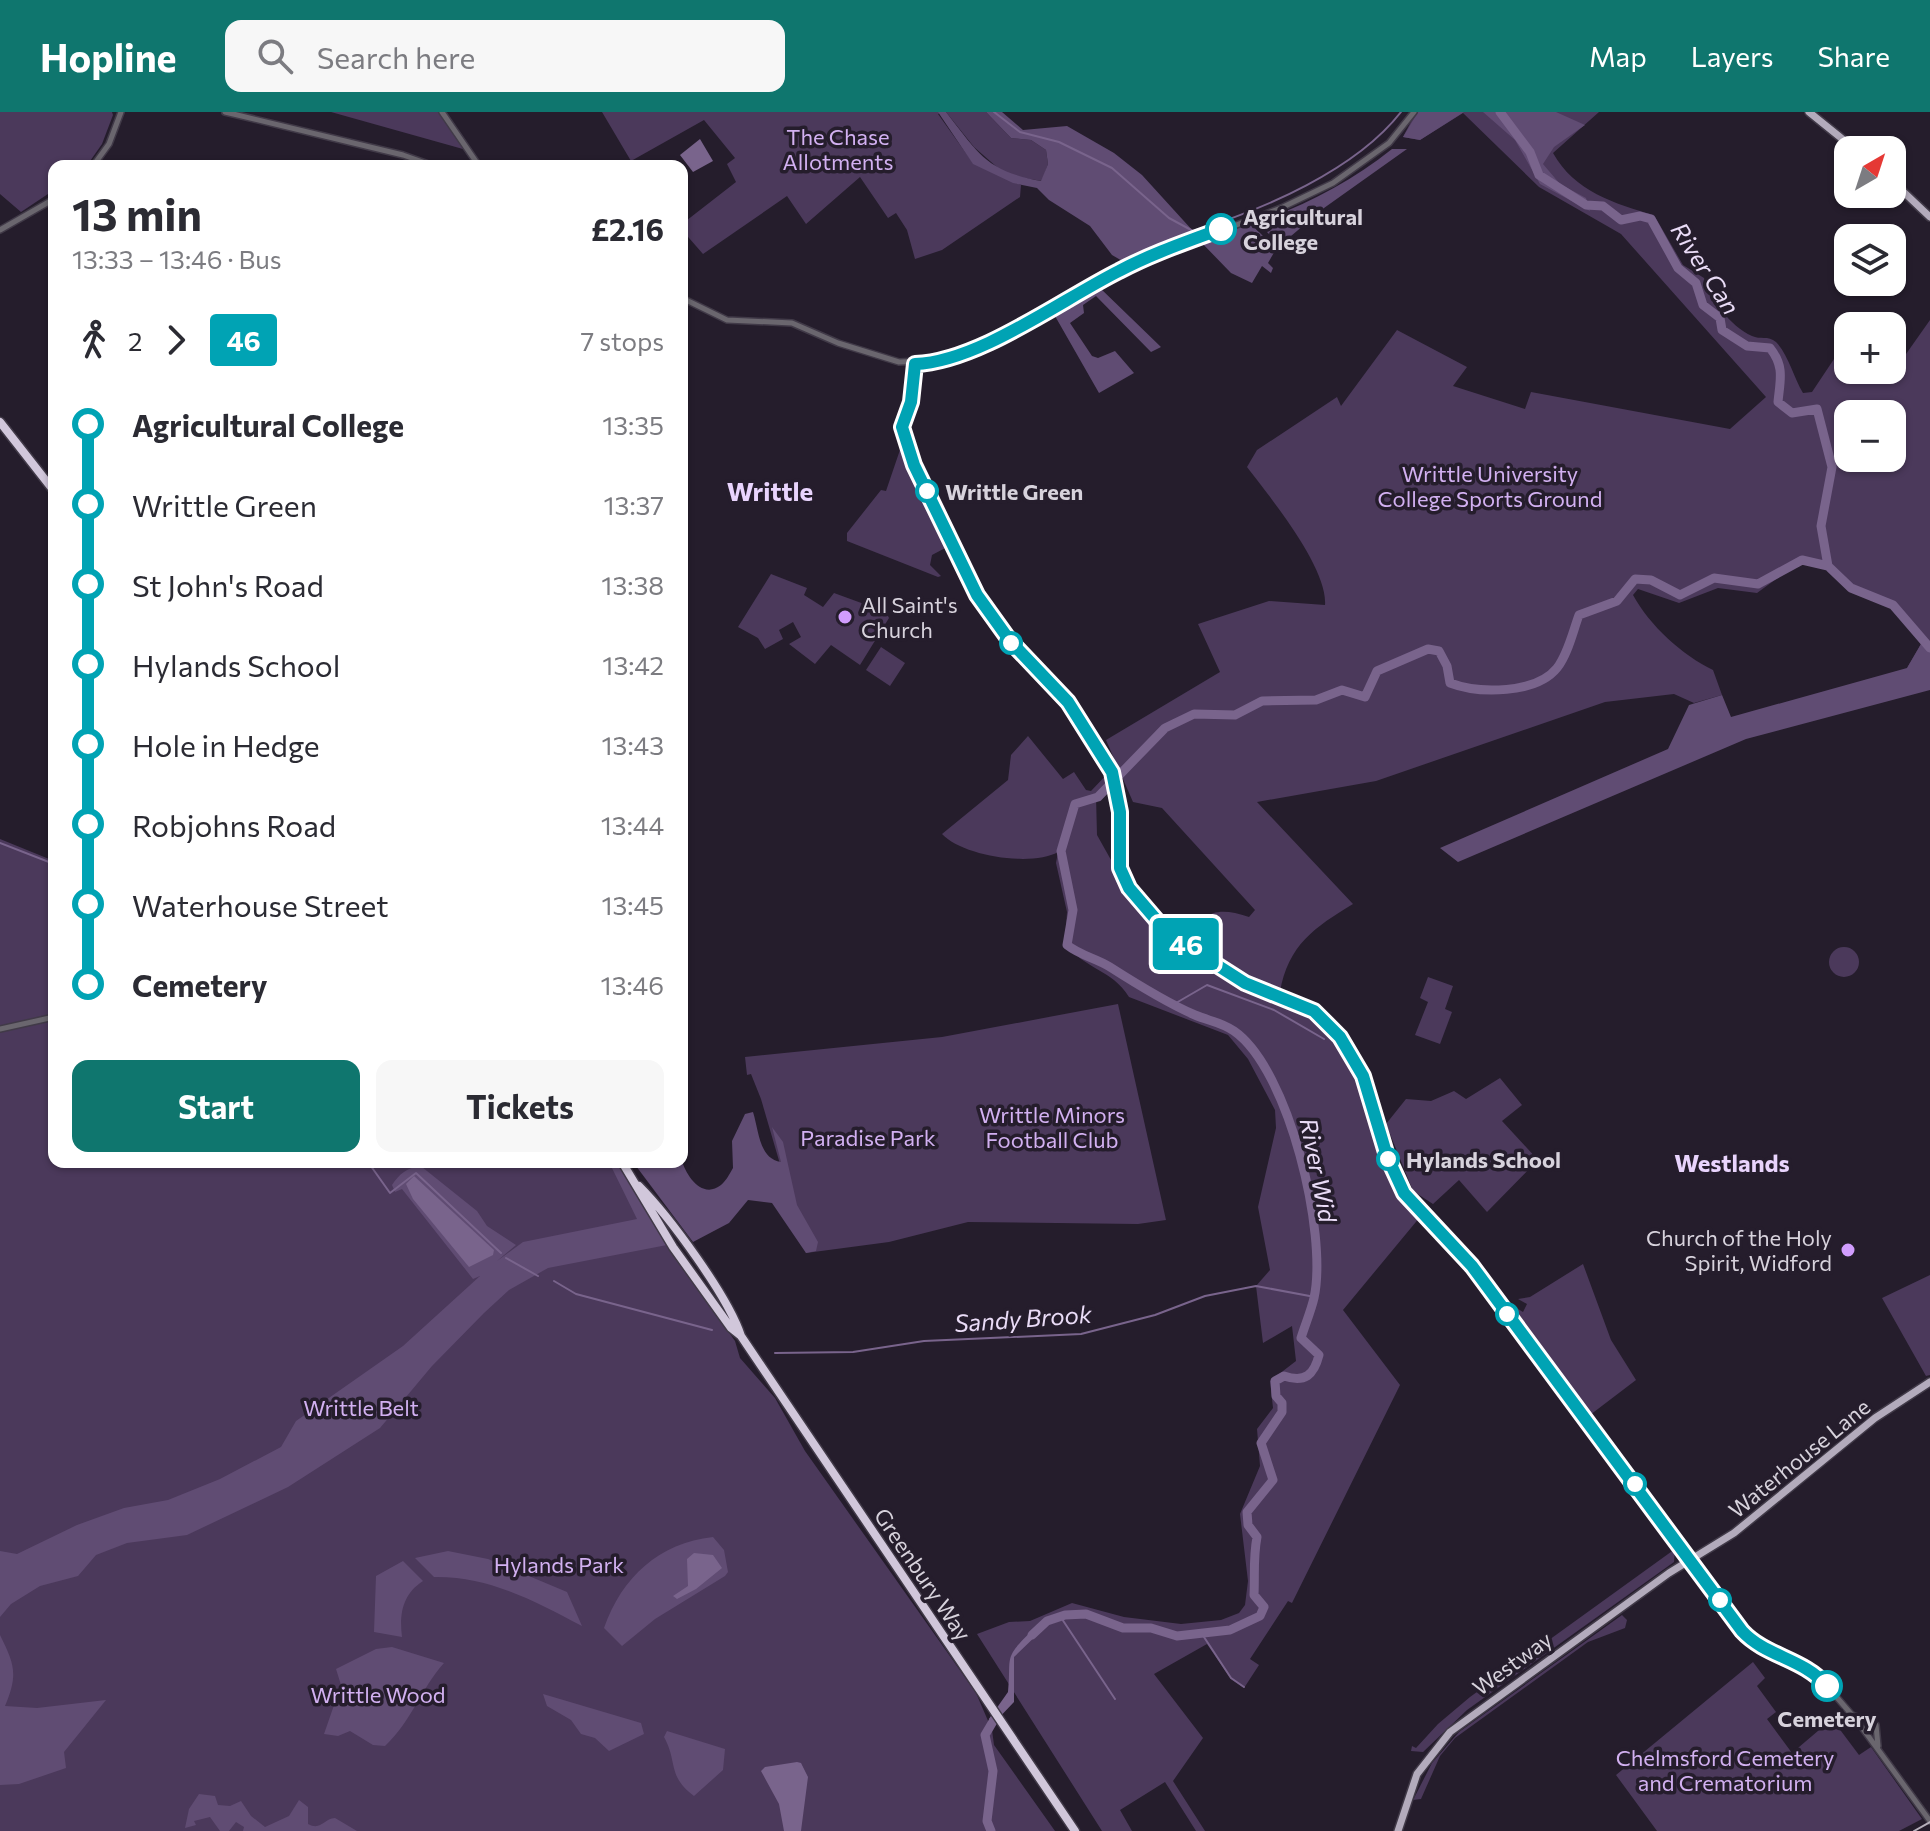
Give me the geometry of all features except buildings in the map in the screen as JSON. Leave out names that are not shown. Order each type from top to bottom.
[{"type":"highway","points":[[0,422],[48,483]]},
{"type":"highway","name":"Greenbury Way","points":[[626,1168],[673,1247],[731,1328],[741,1336],[1075,1831]]},
{"type":"main road","points":[[1809,112],[1839,136]]},
{"type":"main road","points":[[1906,194],[1930,217]]},
{"type":"main road","name":"Waterhouse Lane","points":[[1689,1560],[1734,1533],[1875,1418],[1930,1382]]},
{"type":"main road","name":"Westway","points":[[1398,1831],[1417,1774],[1450,1732],[1689,1560]]},
{"type":"street","points":[[225,112],[417,160]]},
{"type":"street","points":[[442,112],[475,160]]},
{"type":"street","points":[[688,301],[727,320],[792,323],[838,343],[915,364],[947,360],[1019,327],[1121,269],[1305,197],[1373,157],[1398,134],[1414,112]]},
{"type":"street","points":[[97,160],[109,144],[120,113]]},
{"type":"street","points":[[0,230],[48,202]]},
{"type":"street","points":[[915,364],[911,402],[902,427],[905,440],[977,595],[1016,648],[1068,702],[1113,775],[1120,868],[1129,888],[1159,923],[1229,974],[1308,1007],[1326,1021],[1347,1047],[1363,1076],[1387,1156],[1404,1193],[1472,1266],[1751,1640],[1816,1673],[1851,1714],[1930,1821]]},
{"type":"street","points":[[0,1029],[48,1018]]},
{"type":"street","points":[[1851,1714],[1877,1726],[1881,1753]]},
{"type":"street","points":[[1863,1730],[1869,1722]]},
{"type":"street","points":[[1867,1736],[1877,1734]]},
{"type":"green space","points":[[0,112],[112,112],[102,144],[91,160],[48,160],[48,194],[21,212],[0,194]]},
{"type":"green space","points":[[331,112],[442,112],[470,151]]},
{"type":"green space","name":"The Chase Allotments","points":[[602,112],[944,112],[938,114],[973,163],[1021,185],[1020,197],[942,250],[915,259],[907,230],[896,213],[888,218],[860,177],[806,224],[787,196],[703,254],[688,237],[688,219],[736,182],[727,164],[735,158],[704,120],[630,160]]},
{"type":"green space","points":[[938,112],[946,112],[976,150],[995,166],[1041,181],[1048,164],[1046,150],[1031,140],[1011,138],[986,112],[1002,112],[1023,130],[1067,126],[1114,153],[1142,175],[1193,231],[1124,262],[1112,255],[1090,226],[1049,200],[1037,188],[1013,183],[973,164]]},
{"type":"green space","points":[[946,112],[986,112],[1011,138],[1031,140],[1046,150],[1048,164],[1042,181],[1006,175],[974,147]]},
{"type":"green space","name":"Writtle University College Sports Ground","points":[[1416,112],[1599,112],[1553,153],[1562,166],[1597,194],[1654,215],[1683,265],[1704,278],[1716,303],[1729,319],[1752,336],[1776,342],[1803,393],[1812,392],[1834,359],[1834,384],[1906,384],[1906,354],[1930,320],[1930,644],[1926,640],[1921,644],[1894,609],[1851,591],[1819,563],[1797,564],[1757,593],[1718,588],[1679,603],[1638,589],[1633,595],[1648,618],[1679,648],[1713,670],[1722,695],[1694,703],[1674,694],[1605,702],[1376,781],[1257,802],[1353,904],[1305,939],[1289,962],[1280,992],[1229,970],[1188,940],[1206,917],[1229,912],[1249,917],[1255,910],[1162,808],[1133,802],[1106,740],[1220,672],[1198,624],[1269,601],[1325,605],[1323,590],[1308,553],[1247,467],[1257,450],[1337,397],[1341,406],[1397,330],[1467,367],[1453,386],[1525,409],[1531,392],[1730,429],[1766,397],[1621,234],[1539,187],[1463,113],[1420,140],[1403,137]]},
{"type":"green space","points":[[1418,112],[1464,112],[1420,140],[1403,137]]},
{"type":"green space","points":[[1483,112],[1556,112],[1585,125],[1554,147],[1543,164],[1560,184],[1586,198],[1590,211],[1540,184],[1515,140]]},
{"type":"green space","points":[[1392,149],[1407,149],[1324,208],[1284,242],[1279,244],[1264,229],[1262,220],[1330,190]]},
{"type":"green space","points":[[1242,224],[1253,226],[1276,249],[1268,263],[1273,268],[1271,273],[1262,266],[1252,283],[1231,273],[1200,241]]},
{"type":"green space","points":[[1099,287],[1161,347],[1151,352],[1096,296],[1083,305],[1084,313],[1070,323],[1092,356],[1098,358],[1115,351],[1134,373],[1099,393],[1055,316]]},
{"type":"green space","points":[[902,444],[951,545],[951,551],[949,546],[932,555],[930,565],[941,576],[938,577],[847,541],[847,533],[881,490],[886,491]]},
{"type":"green space","points":[[771,574],[807,588],[804,595],[823,607],[834,593],[886,612],[889,618],[860,665],[831,645],[815,664],[789,644],[801,637],[793,622],[779,630],[783,639],[765,649],[758,638],[738,627]]},
{"type":"green space","points":[[1921,644],[1930,651],[1907,668]]},
{"type":"green space","points":[[1921,644],[1930,651],[1930,690],[1746,739],[1458,862],[1440,848],[1668,749],[1689,705],[1722,695],[1731,717],[1907,668]]},
{"type":"green space","points":[[881,647],[905,663],[890,686],[866,670]]},
{"type":"green space","points":[[1028,736],[1063,779],[1074,772],[1086,790],[1091,791],[1109,772],[1111,781],[1096,796],[1097,835],[1143,917],[1232,982],[1314,1015],[1332,1031],[1359,1074],[1393,1181],[1420,1217],[1343,1310],[1400,1385],[1292,1603],[1288,1601],[1250,1659],[1259,1665],[1244,1688],[1231,1679],[1207,1644],[1154,1674],[1203,1738],[1173,1781],[1205,1831],[1196,1831],[1165,1782],[1120,1810],[1132,1831],[1102,1831],[977,1634],[1009,1622],[1030,1621],[1072,1603],[1124,1617],[1181,1624],[1221,1620],[1239,1613],[1245,1605],[1248,1581],[1240,1514],[1260,1466],[1257,1429],[1273,1408],[1270,1381],[1296,1361],[1292,1326],[1263,1343],[1256,1286],[1270,1270],[1258,1207],[1276,1128],[1275,1110],[1248,1059],[1228,1035],[1129,997],[1115,981],[1073,952],[1065,943],[1067,912],[1056,863],[1058,852],[1032,859],[998,857],[965,848],[942,834],[1008,780],[1011,755]]},
{"type":"green space","name":"Hylands Park","points":[[0,839],[48,859],[48,1168],[613,1168],[735,1341],[740,1358],[775,1398],[805,1451],[976,1693],[992,1730],[994,1745],[1055,1831],[0,1831]]},
{"type":"green space","points":[[1844,947],[1850,948],[1858,956],[1858,968],[1850,976],[1844,977],[1838,976],[1830,968],[1829,962],[1830,956],[1838,948]]},
{"type":"green space","points":[[1428,977],[1453,986],[1445,1009],[1452,1012],[1440,1044],[1415,1035],[1428,1002],[1420,998]]},
{"type":"green space","points":[[1118,1004],[1166,1220],[1138,1224],[968,1222],[889,1242],[806,1253],[761,1099],[751,1074],[747,1075],[745,1057],[942,1037]]},
{"type":"green space","points":[[1500,1078],[1522,1105],[1502,1121],[1538,1160],[1487,1212],[1459,1180],[1433,1204],[1413,1191],[1386,1124],[1406,1099],[1431,1101],[1454,1091],[1466,1099]]},
{"type":"green space","points":[[753,1112],[768,1156],[781,1162],[772,1127],[783,1142],[797,1205],[818,1242],[816,1251],[806,1253],[772,1203],[748,1200],[729,1223],[693,1242],[638,1168],[685,1168],[701,1188],[714,1189],[723,1183],[733,1168],[732,1141],[745,1114]]},
{"type":"green space","name":"Writtle Belt","points":[[423,1168],[477,1211],[487,1226],[516,1245],[497,1261],[523,1242],[637,1219],[612,1168],[621,1168],[667,1245],[548,1268],[509,1290],[484,1313],[432,1366],[380,1428],[288,1487],[187,1535],[127,1543],[96,1555],[78,1576],[40,1586],[11,1604],[0,1617],[0,1551],[17,1554],[77,1525],[124,1508],[168,1500],[220,1479],[281,1447],[296,1421],[403,1346],[480,1276],[473,1279],[402,1189],[395,1192],[392,1185],[404,1172]]},
{"type":"green space","points":[[1583,1264],[1611,1340],[1636,1380],[1590,1415],[1513,1306],[1523,1312],[1527,1304],[1518,1299],[1530,1297]]},
{"type":"green space","points":[[1930,1275],[1930,1375],[1926,1376],[1882,1298]]},
{"type":"green space","points":[[713,1537],[724,1550],[728,1572],[725,1576],[655,1619],[622,1646],[604,1628],[621,1593],[645,1566],[676,1547]]},
{"type":"green space","points":[[1675,1549],[1674,1562],[1467,1710],[1423,1752],[1411,1751],[1412,1746],[1416,1748],[1470,1697]]},
{"type":"green space","points":[[448,1551],[488,1559],[567,1592],[582,1626],[529,1599],[492,1585],[434,1577],[415,1558]]},
{"type":"green space","points":[[403,1561],[423,1581],[411,1592],[404,1605],[402,1637],[374,1632],[376,1576]]},
{"type":"green space","points":[[1622,1615],[1627,1620],[1625,1628],[1588,1642],[1455,1738],[1440,1756],[1421,1799],[1413,1800],[1432,1763],[1459,1732]]},
{"type":"green space","points":[[0,1635],[13,1670],[12,1686],[5,1706],[37,1708],[106,1700],[64,1752],[66,1768],[19,1784],[0,1785]]},
{"type":"green space","name":"Writtle Wood","points":[[392,1647],[444,1663],[402,1726],[385,1746],[373,1745],[350,1731],[338,1736],[324,1734],[341,1685],[336,1669],[376,1649]]},
{"type":"green space","name":"Chelmsford Cemetery and Crematorium","points":[[1753,1662],[1765,1678],[1757,1686],[1776,1712],[1767,1719],[1792,1753],[1832,1719],[1859,1755],[1871,1747],[1922,1819],[1899,1831],[1657,1831],[1616,1775]]},
{"type":"green space","points":[[543,1694],[641,1723],[644,1734],[609,1751],[595,1738],[581,1734],[571,1720],[547,1706]]},
{"type":"green space","points":[[667,1731],[725,1749],[723,1770],[694,1796],[676,1775],[664,1737]]},
{"type":"green space","points":[[199,1794],[215,1796],[218,1805],[230,1806],[241,1801],[251,1816],[265,1827],[289,1816],[299,1800],[308,1807],[308,1824],[316,1826],[335,1818],[357,1831],[243,1831],[244,1827],[236,1822],[229,1831],[220,1831],[210,1817],[194,1821],[196,1825],[185,1828],[189,1809]]},
{"type":"shaded area","points":[[700,139],[713,161],[693,172],[688,160],[680,155]]},
{"type":"shaded area","points":[[414,1176],[494,1250],[493,1255],[469,1267],[413,1199],[406,1184]]},
{"type":"shaded area","points":[[694,1553],[713,1555],[722,1568],[696,1589],[677,1599],[673,1596],[688,1586],[687,1559]]},
{"type":"shaded area","points":[[1037,1626],[1041,1631],[1014,1657],[1014,1702],[993,1724],[989,1719],[1008,1692],[1010,1658]]},
{"type":"shaded area","points":[[801,1763],[808,1777],[801,1831],[784,1831],[779,1804],[761,1771],[765,1767]]},
{"type":"waterway","points":[[994,112],[1020,132],[1059,142],[1112,168],[1169,218],[1193,231],[1249,212],[1334,170],[1382,133],[1401,112]]},
{"type":"waterway","name":"River Can","points":[[1500,112],[1530,152],[1539,175],[1586,205],[1603,206],[1621,220],[1640,216],[1651,219],[1678,268],[1696,283],[1703,305],[1720,318],[1722,330],[1747,346],[1770,348],[1780,368],[1778,402],[1792,413],[1817,409],[1832,467],[1821,526],[1828,566],[1851,588],[1893,605],[1930,648]]},
{"type":"waterway","name":"River Wid","points":[[1032,1635],[1047,1621],[1065,1615],[1086,1614],[1123,1628],[1151,1628],[1177,1636],[1230,1630],[1260,1616],[1264,1607],[1254,1595],[1257,1537],[1248,1525],[1247,1512],[1273,1480],[1261,1443],[1282,1412],[1275,1381],[1284,1376],[1308,1376],[1319,1355],[1301,1338],[1314,1298],[1317,1270],[1309,1195],[1300,1155],[1272,1080],[1254,1051],[1234,1031],[1173,1005],[1067,945],[1073,910],[1061,851],[1075,804],[1098,797],[1165,728],[1194,714],[1235,715],[1262,701],[1316,700],[1342,690],[1365,697],[1377,671],[1428,649],[1439,651],[1447,666],[1450,683],[1491,690],[1522,687],[1548,677],[1557,668],[1579,615],[1617,601],[1635,579],[1651,580],[1680,595],[1714,578],[1758,584],[1802,560],[1828,566]]},
{"type":"waterway","name":"Sandy Brook","points":[[0,843],[48,862]]},
{"type":"waterway","points":[[1176,1003],[1207,985],[1274,1010],[1324,1039]]},
{"type":"waterway","name":"Sandy Brook","points":[[372,1168],[390,1193],[416,1173],[501,1253]]},
{"type":"waterway","name":"Sandy Brook","points":[[506,1258],[538,1276]]},
{"type":"waterway","name":"Sandy Brook","points":[[554,1281],[576,1294],[712,1330]]},
{"type":"waterway","name":"Sandy Brook","points":[[775,1353],[853,1352],[924,1341],[1081,1334],[1155,1315],[1205,1296],[1256,1286],[1315,1297]]},
{"type":"waterway","points":[[1060,1616],[1115,1699]]},
{"type":"waterway","points":[[1200,1631],[1231,1678],[1244,1687]]},
{"type":"waterway","name":"River Wid","points":[[991,1831],[987,1821],[993,1771],[985,1735],[998,1713]]},
{"type":"railway","points":[[1914,1831],[1930,1822]]},
{"type":"bus line","name":"46","points":[[1221,229],[1121,269],[1019,327],[947,360],[915,364],[911,402],[902,427],[914,465],[949,531],[977,595],[1010,641],[1068,702],[1106,761],[1118,791],[1120,868],[1135,896],[1159,923],[1229,974],[1314,1011],[1340,1037],[1363,1076],[1393,1172],[1410,1201],[1472,1266],[1742,1631],[1758,1646],[1804,1664],[1827,1686]]},
{"type":"place","name":"Agricultural College","points":[[1221,229]]},
{"type":"place","name":"Writtle Green","points":[[927,491]]},
{"type":"place","name":"All Saint's Church","points":[[845,617]]},
{"type":"place","name":"Hylands School","points":[[1388,1159]]},
{"type":"place","name":"Church of the Holy Spirit, Widford","points":[[1848,1250]]},
{"type":"place","name":"Cemetery","points":[[1827,1686]]},
{"type":"district","name":"Writtle","points":[[770,490]]},
{"type":"district","name":"Westlands","points":[[1732,1162]]},
{"type":"park label","name":"Writtle Minors Football Club","points":[[1052,1126]]},
{"type":"park label","name":"Paradise Park","points":[[868,1137]]}]
